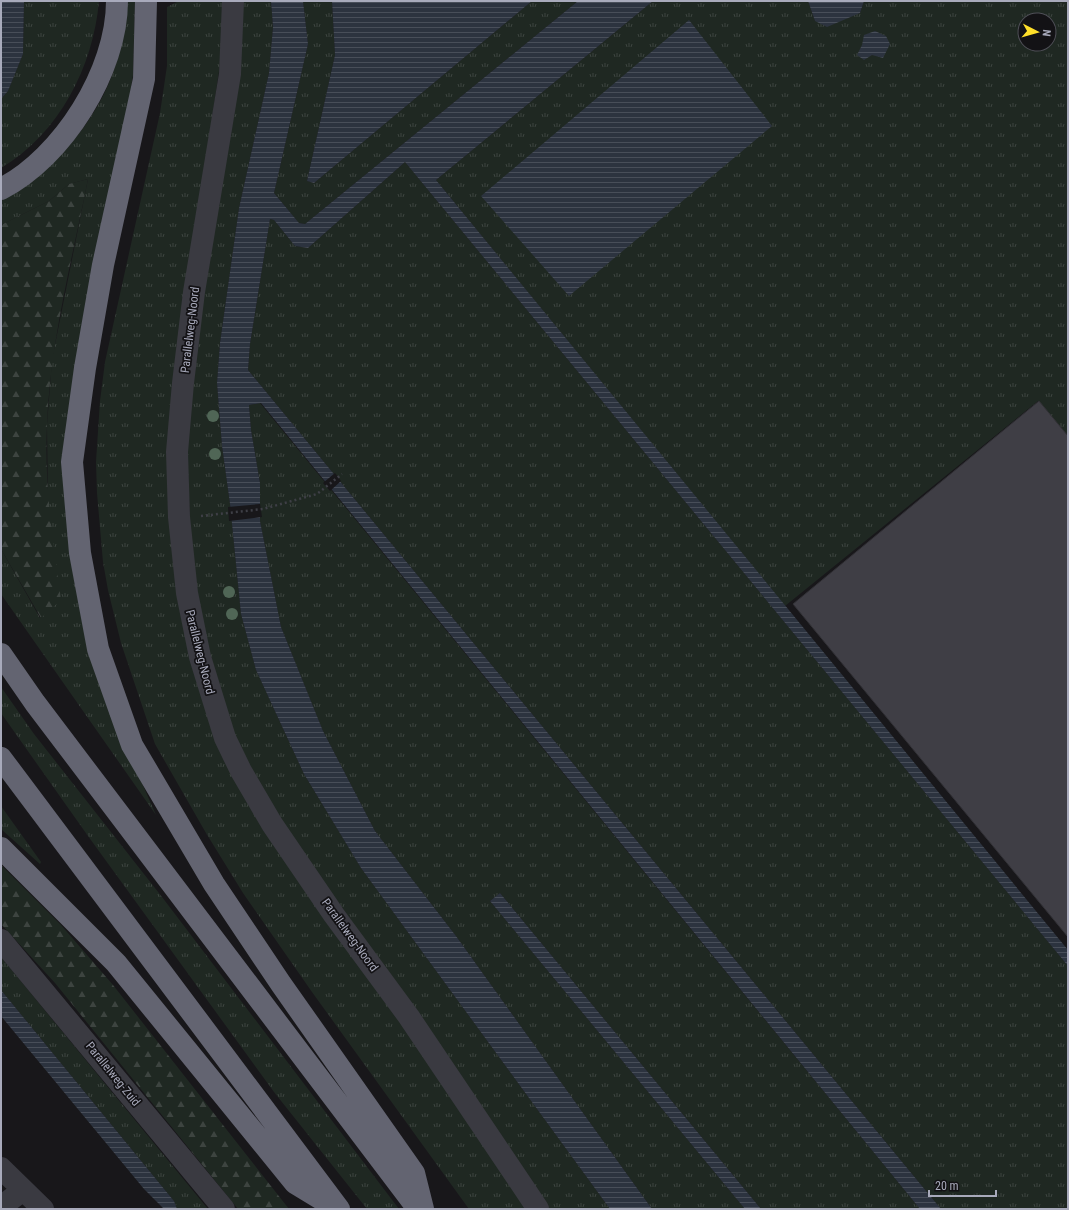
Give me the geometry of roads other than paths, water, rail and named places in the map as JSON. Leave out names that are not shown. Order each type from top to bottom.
[{"type":"highway","points":[[1,189],[11,184],[38,162],[63,137],[84,104],[100,74],[112,40],[117,1]]},
{"type":"highway","points":[[146,1],[144,79],[102,272],[84,368],[72,462],[80,553],[98,649],[132,745],[214,884],[281,984],[414,1173],[423,1209]]},
{"type":"highway","points":[[1,654],[40,709],[418,1209]]},
{"type":"highway","points":[[1,758],[338,1209]]},
{"type":"highway","points":[[1,848],[116,963],[295,1183],[338,1209]]},
{"type":"street","name":"Parallelweg-Noord","points":[[233,1],[230,74],[194,292],[177,446],[178,505],[187,593],[200,657],[225,738],[241,771],[272,824],[334,915],[409,1017],[538,1209]]},
{"type":"street","name":"Parallelweg-Zuid","points":[[1,940],[224,1209]]},
{"type":"street","points":[[1,1168],[43,1209]]},
{"type":"street","points":[[1,1207],[23,1190]]},
{"type":"water","points":[[1,1],[24,1],[23,54],[8,91],[1,99]]},
{"type":"water","points":[[271,1],[303,1],[308,44],[274,193],[299,223],[305,224],[578,1],[653,1],[436,180],[1068,950],[1068,966],[405,162],[308,248],[295,246],[274,220],[270,219],[250,344],[248,370],[941,1209],[920,1209],[261,403],[249,405],[251,430],[260,483],[260,521],[281,627],[323,731],[375,831],[456,936],[652,1209],[610,1209],[361,868],[304,774],[256,670],[241,614],[230,504],[222,446],[217,383],[220,343],[239,208],[269,73],[273,27]]},
{"type":"water","points":[[332,1],[532,1],[314,183],[307,181],[335,55]]},
{"type":"water","points":[[808,1],[864,1],[860,13],[827,27],[815,21]]},
{"type":"water","points":[[689,20],[772,126],[569,296],[481,196]]},
{"type":"water","points":[[875,31],[886,36],[890,44],[883,58],[872,55],[864,60],[857,55],[862,45],[864,35]]},
{"type":"water","points":[[500,893],[761,1209],[745,1209],[490,901]]},
{"type":"water","points":[[1,990],[174,1201],[177,1209],[164,1209],[144,1189],[1,1016]]}]
